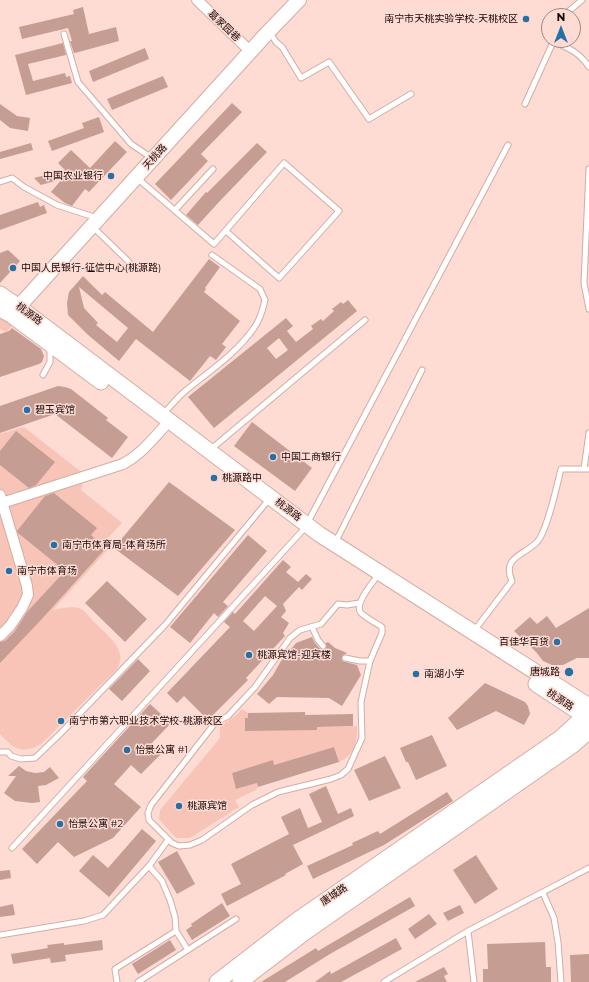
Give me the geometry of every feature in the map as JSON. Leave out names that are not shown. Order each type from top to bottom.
[{"type":"main road","name":"天桃路","points":[[10,310],[96,223],[268,31],[299,0]]},
{"type":"main road","name":"桃源路","points":[[0,294],[10,310],[50,344],[163,421],[209,450],[305,527],[375,579],[563,696]]},
{"type":"main road","name":"桃源路","points":[[10,310],[163,421],[266,503],[473,632],[588,713]]},
{"type":"main road","points":[[559,739],[564,722],[563,696],[589,696]]},
{"type":"main road","name":"唐城路","points":[[217,982],[296,921],[559,739],[588,713]]},
{"type":"main road","name":"唐城路","points":[[240,982],[304,933],[573,745],[589,732]]},
{"type":"main road","points":[[573,745],[589,741]]},
{"type":"street","name":"葛家园巷","points":[[197,0],[250,51]]},
{"type":"street","points":[[0,636],[10,626],[28,595],[28,586],[1,499],[123,464],[144,449],[163,421]]},
{"type":"lane","points":[[572,8],[582,0]]},
{"type":"lane","points":[[268,31],[276,42],[282,47],[301,78],[329,62],[370,120],[411,94]]},
{"type":"lane","points":[[64,34],[78,82],[131,144],[153,159]]},
{"type":"lane","points":[[524,104],[551,48]]},
{"type":"lane","points":[[570,48],[583,58],[589,67]]},
{"type":"lane","points":[[12,848],[305,527],[508,145]]},
{"type":"lane","points":[[137,177],[214,244],[284,163],[339,211],[279,278],[226,231]]},
{"type":"lane","points":[[175,210],[213,169]]},
{"type":"lane","points":[[589,169],[584,283],[589,309]]},
{"type":"lane","points":[[0,182],[12,178],[34,193],[96,223],[129,262]]},
{"type":"lane","points":[[163,421],[183,393],[214,369],[238,347],[254,328],[262,312],[265,300],[260,289],[212,255]]},
{"type":"lane","points":[[209,450],[365,320]]},
{"type":"lane","points":[[43,375],[50,362],[50,344]]},
{"type":"lane","points":[[334,544],[422,370]]},
{"type":"lane","points":[[473,632],[512,580],[509,569],[512,562],[520,554],[538,542],[544,529],[561,469],[586,469],[589,433]]},
{"type":"lane","points":[[0,752],[8,752],[11,756],[21,759],[35,758],[165,625],[266,503]]},
{"type":"lane","points":[[359,603],[347,605],[338,604],[321,624],[300,630],[290,638],[255,687],[228,716],[215,723],[151,805],[148,813],[149,820],[168,840],[179,846],[190,845],[202,840],[252,805],[278,792],[331,779],[341,775],[348,769],[362,738],[361,702],[370,661],[383,630],[382,627],[360,612],[359,608],[359,603],[375,579]]},
{"type":"lane","points":[[312,627],[318,640],[323,646]]},
{"type":"lane","points":[[346,658],[360,661],[370,661]]},
{"type":"lane","points":[[0,935],[84,922],[103,915],[149,866],[168,840]]},
{"type":"lane","points":[[149,866],[162,882],[170,900],[175,917],[176,931],[188,950]]},
{"type":"lane","points":[[384,982],[468,931],[589,868]]},
{"type":"lane","points":[[543,893],[554,918],[558,942],[561,982]]},
{"type":"lane","points":[[138,982],[236,919]]},
{"type":"lane","points":[[117,982],[115,969],[176,931]]},
{"type":"lane","points":[[468,931],[474,982]]},
{"type":"shaded area","points":[[0,314],[13,325],[6,332],[0,329]]},
{"type":"shaded area","name":"南宁市体育局-体育场所","points":[[24,427],[85,475],[81,490],[122,523],[104,542],[110,547],[53,610],[74,607],[84,611],[110,637],[118,649],[120,662],[117,669],[41,744],[23,750],[14,747],[0,734],[0,434]]},
{"type":"shaded area","points":[[242,709],[248,713],[248,718],[245,718],[317,730],[317,727],[357,726],[356,743],[349,756],[339,762],[334,747],[274,765],[273,761],[232,773],[237,789],[257,783],[258,787],[256,790],[235,800],[239,807],[190,838],[176,838],[159,819],[160,810],[220,738],[220,727]]},
{"type":"building","points":[[83,7],[89,34],[116,27],[119,41],[74,53],[68,28],[22,39],[19,27],[74,14],[73,10]]},
{"type":"building","points":[[63,43],[66,55],[28,64],[33,81],[65,73],[66,77],[70,76],[72,83],[26,95],[15,55]]},
{"type":"building","points":[[145,48],[149,59],[93,82],[89,71]]},
{"type":"building","points":[[163,76],[168,87],[112,110],[107,99]]},
{"type":"building","points":[[232,103],[242,112],[201,154],[208,161],[171,200],[155,184]]},
{"type":"building","points":[[0,104],[17,116],[30,118],[28,131],[10,128],[0,120]]},
{"type":"building","points":[[99,117],[104,132],[52,151],[48,141],[84,128],[82,123]]},
{"type":"building","points":[[115,141],[127,152],[89,192],[85,189],[72,206],[65,203],[51,192],[62,179],[41,185],[34,178],[65,170],[58,163],[71,150],[90,168]]},
{"type":"building","points":[[31,143],[33,150],[0,159],[0,152]]},
{"type":"building","points":[[257,143],[267,152],[198,225],[186,215],[206,192],[207,193]]},
{"type":"building","points":[[38,202],[40,207],[44,205],[47,213],[0,230],[0,215]]},
{"type":"building","points":[[8,250],[20,261],[0,283],[0,253]]},
{"type":"building","points":[[209,259],[220,267],[205,288],[206,289],[204,292],[240,321],[222,344],[226,347],[216,360],[210,356],[190,381],[136,339],[119,361],[87,334],[68,315],[67,303],[69,292],[83,276],[102,295],[105,292],[153,332]],"holes":[[[79,287],[128,328],[117,342],[96,325],[98,323],[84,308]]]},
{"type":"building","points":[[348,300],[357,311],[214,428],[188,397],[286,318],[293,326],[287,331],[296,342],[313,329],[311,326],[321,319],[323,321],[334,311],[332,309],[341,302],[343,304]],"holes":[[[279,338],[288,350],[276,359],[267,348]]]},
{"type":"building","points":[[12,328],[41,349],[44,356],[42,362],[39,364],[0,377],[0,334],[9,331]]},
{"type":"building","points":[[58,386],[71,389],[108,418],[106,420],[128,437],[112,458],[55,414],[0,433],[0,406]]},
{"type":"building","name":"中国工商银行","points":[[252,422],[312,468],[295,491],[234,446]]},
{"type":"building","points":[[16,431],[55,462],[36,485],[29,488],[0,465],[0,451]]},
{"type":"building","points":[[169,482],[235,530],[178,596],[114,548]]},
{"type":"building","points":[[54,493],[97,528],[91,535],[106,548],[0,663],[0,642],[5,641],[15,631],[27,612],[65,571],[17,531],[45,496]]},
{"type":"building","points":[[248,535],[267,551],[223,602],[228,606],[218,617],[214,613],[190,643],[170,627]]},
{"type":"building","points":[[283,560],[291,567],[286,572],[298,582],[306,574],[312,579],[302,590],[299,587],[283,604],[286,611],[281,617],[289,623],[283,633],[285,636],[246,678],[248,680],[208,720],[184,696],[177,703],[167,693],[230,627],[224,622],[233,612],[235,614]],"holes":[[[265,596],[277,606],[254,631],[243,621]]]},
{"type":"building","points":[[107,581],[147,619],[125,642],[85,603]]},
{"type":"building","name":"百佳华百货","points":[[589,608],[589,658],[577,658],[563,665],[552,665],[543,661],[536,652],[514,631],[530,617],[537,624],[547,616],[556,628]]},
{"type":"building","points":[[312,637],[321,650],[326,649],[326,643],[328,642],[335,648],[347,653],[342,656],[342,661],[357,665],[361,675],[342,706],[329,698],[277,697],[269,704],[257,694],[296,643]]},
{"type":"building","points":[[138,659],[150,671],[122,701],[109,689]]},
{"type":"building","points":[[485,683],[525,702],[528,706],[530,714],[524,725],[496,711],[457,730],[448,718]]},
{"type":"building","points":[[150,704],[171,723],[151,744],[161,754],[141,774],[131,765],[114,784],[141,807],[113,838],[74,857],[58,842],[37,864],[22,849],[87,781],[83,777]]},
{"type":"building","points":[[305,712],[305,715],[353,714],[353,726],[317,727],[317,730],[245,731],[245,718],[248,718],[248,713]]},
{"type":"building","points":[[432,735],[447,766],[416,780],[400,748]]},
{"type":"building","points":[[334,747],[339,762],[258,787],[257,783],[236,789],[232,773],[273,760],[274,765]]},
{"type":"building","points":[[385,756],[401,788],[369,801],[354,770]]},
{"type":"building","points":[[19,766],[26,771],[35,773],[44,772],[50,767],[59,778],[46,785],[38,786],[40,802],[32,803],[15,801],[4,793],[16,776],[8,776]]},
{"type":"building","points":[[326,786],[338,814],[351,808],[354,816],[293,845],[303,864],[285,874],[286,875],[227,906],[221,894],[241,884],[231,864],[289,834],[281,817],[300,808],[308,828],[322,822],[309,794]]},
{"type":"building","points":[[447,792],[453,801],[384,845],[313,879],[307,866],[353,845],[352,843],[378,831],[380,834]]},
{"type":"building","points":[[142,829],[156,841],[109,897],[79,871],[93,855],[108,868]]},
{"type":"building","points":[[177,851],[195,884],[177,894],[158,862]]},
{"type":"building","points":[[476,855],[498,889],[475,904],[453,870]]},
{"type":"building","points":[[10,870],[11,878],[0,880],[0,871]]},
{"type":"building","points":[[410,897],[415,906],[330,954],[285,982],[261,982],[316,948],[318,951]]},
{"type":"building","points":[[222,903],[230,916],[192,940],[186,930],[192,926],[191,924]]},
{"type":"building","points":[[13,904],[15,915],[0,917],[0,907]]},
{"type":"building","points":[[460,905],[464,913],[448,921],[443,913]]},
{"type":"building","points":[[429,914],[437,924],[415,939],[408,929]]},
{"type":"building","points":[[396,938],[402,949],[341,982],[315,982],[330,971],[331,974]]},
{"type":"building","points":[[102,940],[103,950],[65,955],[66,961],[51,963],[50,958],[13,964],[11,954],[48,948],[47,945],[64,943],[64,945]]},
{"type":"building","points":[[170,940],[176,950],[138,974],[132,964]]},
{"type":"building","points":[[545,942],[546,967],[551,967],[551,982],[483,982],[483,969],[488,969],[487,944]]},
{"type":"building","points":[[589,954],[589,982],[571,982],[570,955]]},
{"type":"building","points":[[444,967],[448,974],[444,976],[447,982],[415,982]]},
{"type":"place","name":"南宁市天桃实验学校-天桃校区","points":[[526,19]]},
{"type":"place","name":"中国农业银行","points":[[111,176]]},
{"type":"place","name":"中国人民银行-征信中心(桃源路)","points":[[13,268]]},
{"type":"place","name":"碧玉宾馆","points":[[27,410]]},
{"type":"place","name":"中国工商银行","points":[[273,457]]},
{"type":"place","name":"桃源路中","points":[[214,478]]},
{"type":"place","name":"南宁市体育局-体育场所","points":[[54,545]]},
{"type":"place","name":"南宁市体育场","points":[[9,571]]},
{"type":"place","name":"百佳华百货","points":[[557,642]]},
{"type":"place","name":"桃源宾馆-迎宾楼","points":[[249,655]]},
{"type":"place","name":"唐城路","points":[[569,672]]},
{"type":"place","name":"南湖小学","points":[[416,674]]},
{"type":"place","name":"南宁市第六职业技术学校-桃源校区","points":[[61,721]]},
{"type":"place","name":"怡景公寓 #1","points":[[127,750]]},
{"type":"place","name":"桃源宾馆","points":[[179,806]]},
{"type":"place","name":"怡景公寓 #2","points":[[60,824]]}]
